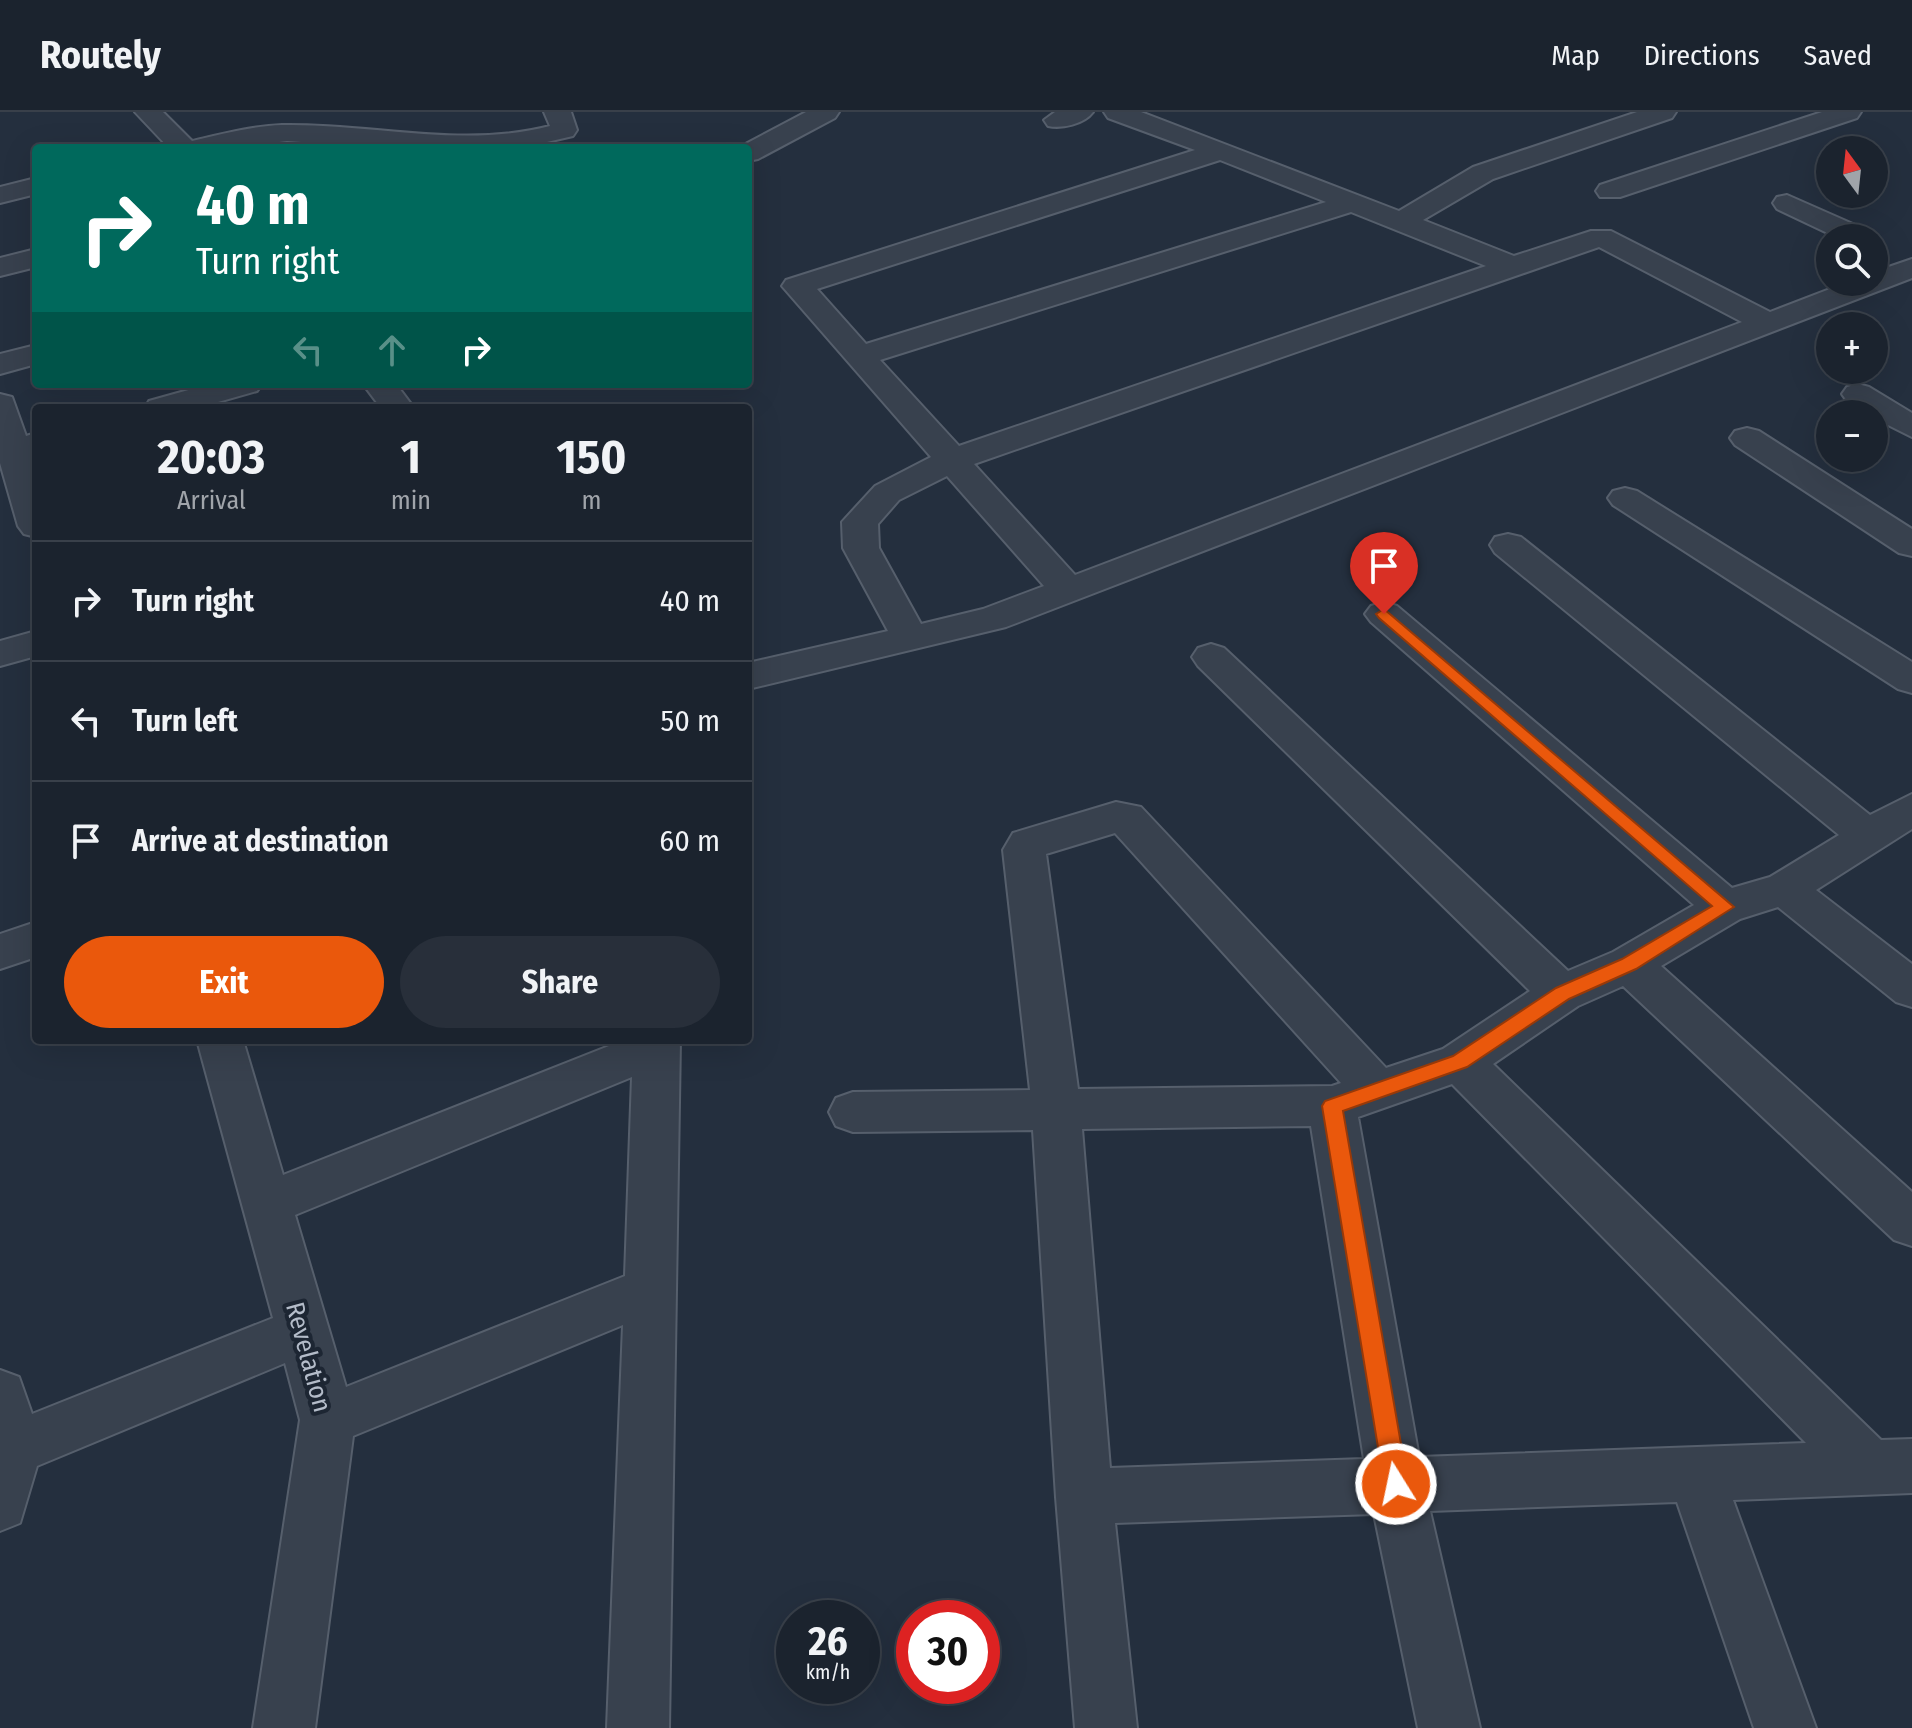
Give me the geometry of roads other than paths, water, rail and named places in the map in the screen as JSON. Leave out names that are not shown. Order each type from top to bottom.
[{"type":"street","points":[[148,112],[180,144]]},
{"type":"street","points":[[212,144],[241,137],[286,133],[470,144],[510,141],[564,130],[562,118],[557,112]]},
{"type":"street","points":[[752,151],[826,112]]},
{"type":"street","points":[[1400,222],[1483,173],[1663,112]]},
{"type":"street","points":[[1610,191],[1848,112]]},
{"type":"street","points":[[1130,114],[1513,266]]},
{"type":"street","points":[[1068,590],[797,286],[1221,151]]},
{"type":"street","points":[[0,195],[32,187]]},
{"type":"street","points":[[859,356],[1352,203]]},
{"type":"street","points":[[1787,203],[1831,224]]},
{"type":"street","points":[[910,638],[861,548],[860,522],[887,493],[952,460],[1601,237],[1768,323]]},
{"type":"street","points":[[1888,251],[1912,262]]},
{"type":"street","points":[[0,267],[32,259]]},
{"type":"street","points":[[752,675],[993,619],[1912,268]]},
{"type":"street","points":[[0,364],[32,355]]},
{"type":"street","points":[[175,404],[232,388]]},
{"type":"street","points":[[382,388],[395,404]]},
{"type":"street","points":[[1858,394],[1912,427]]},
{"type":"street","points":[[0,404],[32,511]]},
{"type":"street","points":[[1747,438],[1912,545]]},
{"type":"street","points":[[1625,498],[1912,680]]},
{"type":"street","points":[[1508,545],[1868,836]]},
{"type":"street","points":[[1384,614],[1725,907]]},
{"type":"street","points":[[0,654],[32,644]]},
{"type":"street","points":[[1211,657],[1562,993]]},
{"type":"street","points":[[853,1112],[1355,1098],[1460,1062],[1562,993],[1629,964],[1725,907],[1785,889],[1912,809]]},
{"type":"street","points":[[1106,1728],[1084,1497],[1056,1108],[1024,850],[1038,838],[1121,816],[1355,1098],[1396,1484],[1449,1728]]},
{"type":"street","points":[[1785,889],[1912,989]]},
{"type":"street","points":[[0,952],[32,940]]},
{"type":"street","points":[[1629,964],[1912,1224]]},
{"type":"street","name":"Revelation","points":[[222,1044],[328,1420],[284,1728]]},
{"type":"street","points":[[267,1204],[657,1044],[638,1728]]},
{"type":"street","points":[[1460,1062],[1890,1466]]},
{"type":"street","points":[[328,1420],[650,1290]]},
{"type":"street","points":[[7,1451],[302,1331]]},
{"type":"street","points":[[0,1395],[7,1451],[0,1503]]},
{"type":"street","points":[[1084,1497],[1890,1466]]},
{"type":"street","points":[[1695,1473],[1785,1728]]}]
